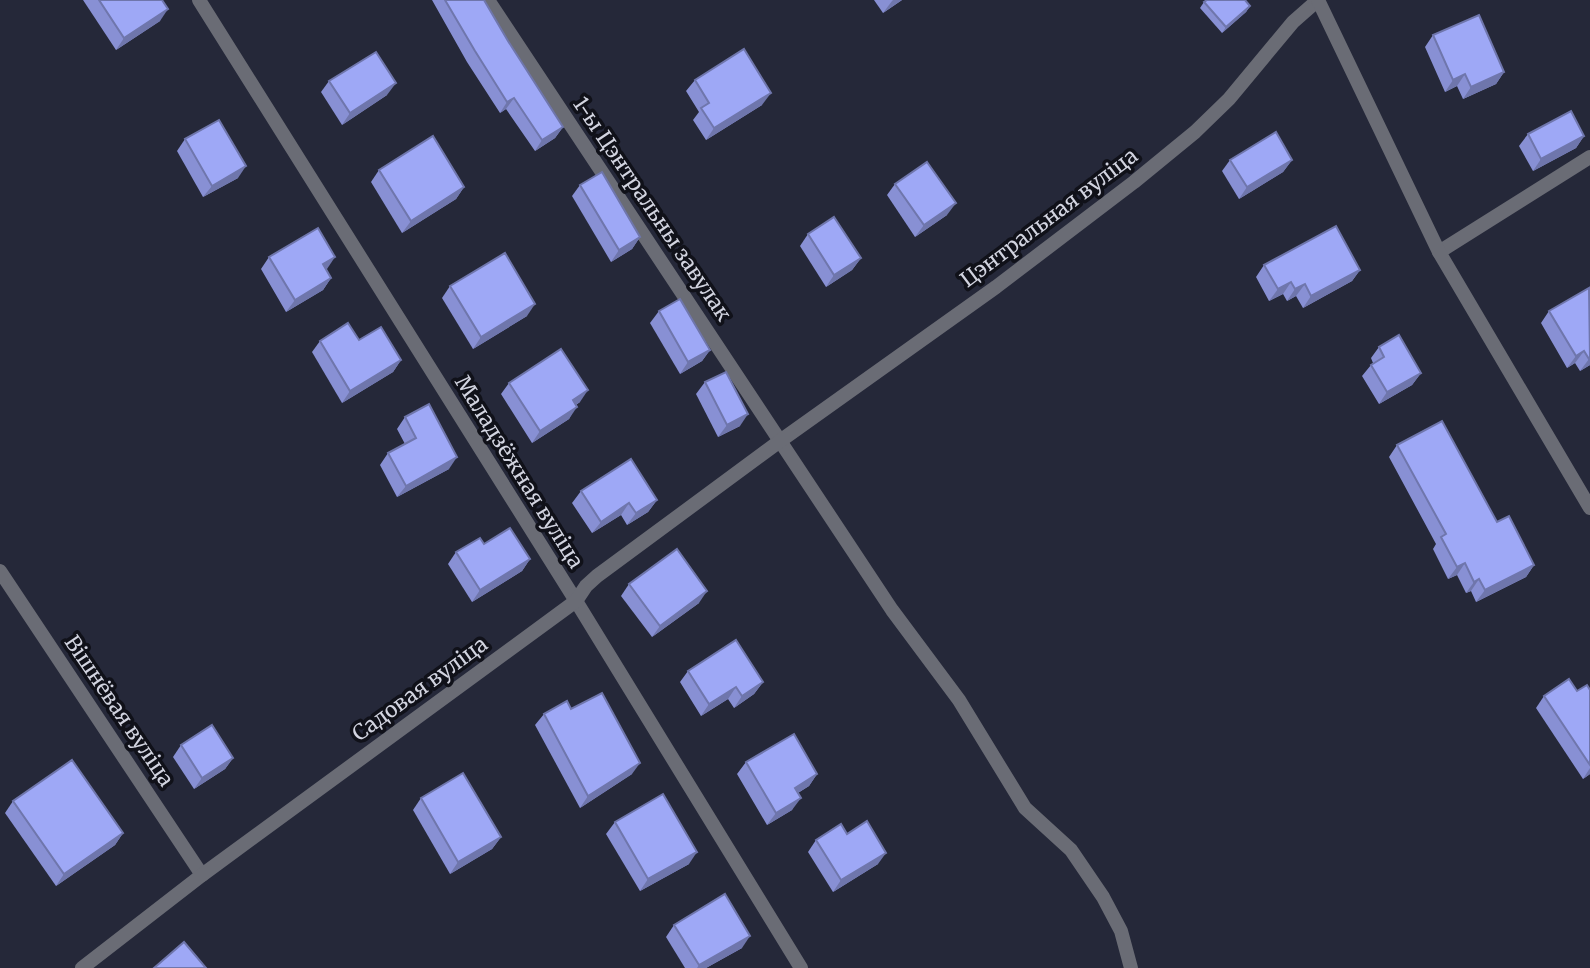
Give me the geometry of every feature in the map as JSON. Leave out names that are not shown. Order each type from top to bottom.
[{"type":"street","name":"Маладзёжная вуліца","points":[[199,0],[576,601],[801,968]]},
{"type":"street","name":"1-ы Цэнтральны завулак","points":[[488,0],[892,610],[959,700],[1025,808],[1071,850],[1121,931],[1131,968]]},
{"type":"street","name":"Цэнтральная вуліца","points":[[780,441],[996,287],[1195,132],[1229,99],[1293,22],[1318,0],[1439,252],[1590,508]]},
{"type":"street","points":[[1439,252],[1590,157]]},
{"type":"street","name":"Садовая вуліца","points":[[82,968],[202,875],[576,601],[597,576],[780,441]]},
{"type":"street","name":"Вішнёвая вуліца","points":[[0,570],[202,875]]},
{"type":"building","points":[[99,0],[162,0],[168,9],[124,38]]},
{"type":"building","points":[[445,0],[484,0],[563,127],[542,140],[514,98],[507,102]]},
{"type":"building","points":[[1245,0],[1250,6],[1226,27],[1204,2]]},
{"type":"building","points":[[1479,15],[1504,72],[1471,87],[1465,74],[1453,80],[1433,35]]},
{"type":"building","points":[[744,49],[771,93],[714,128],[701,108],[709,103],[695,80]]},
{"type":"building","points":[[376,52],[396,83],[350,113],[329,81]]},
{"type":"building","points":[[1571,111],[1584,136],[1541,159],[1528,134]]},
{"type":"building","points":[[219,120],[246,166],[212,186],[185,139]]},
{"type":"building","points":[[1276,132],[1292,160],[1247,187],[1230,160]]},
{"type":"building","points":[[433,136],[464,187],[411,221],[379,170]]},
{"type":"building","points":[[927,162],[956,203],[924,225],[895,184]]},
{"type":"building","points":[[602,172],[640,237],[619,250],[580,185]]},
{"type":"building","points":[[834,217],[861,258],[834,275],[808,234]]},
{"type":"building","points":[[1336,226],[1360,270],[1311,296],[1305,284],[1295,289],[1291,282],[1278,289],[1264,265]]},
{"type":"building","points":[[318,228],[335,257],[323,264],[331,278],[295,300],[269,257]]},
{"type":"building","points":[[505,253],[535,304],[481,337],[450,286]]},
{"type":"building","points":[[1589,288],[1590,359],[1584,351],[1576,356],[1549,311]]},
{"type":"building","points":[[680,299],[710,350],[688,362],[659,311]]},
{"type":"building","points":[[348,323],[359,340],[381,327],[401,360],[350,391],[320,341]]},
{"type":"building","points":[[1399,335],[1421,373],[1387,392],[1371,365],[1384,357],[1379,347]]},
{"type":"building","points":[[561,349],[588,390],[573,400],[577,407],[540,431],[509,383]]},
{"type":"building","points":[[726,372],[748,414],[727,425],[705,382]]},
{"type":"building","points":[[429,404],[457,457],[406,486],[388,453],[416,438],[405,417]]},
{"type":"building","points":[[1442,421],[1497,522],[1509,516],[1534,565],[1485,590],[1479,579],[1474,582],[1465,563],[1457,567],[1441,537],[1446,534],[1397,445]]},
{"type":"building","points":[[631,459],[657,500],[636,513],[629,503],[601,522],[581,491]]},
{"type":"building","points":[[510,528],[530,559],[480,590],[456,552],[480,538],[484,544]]},
{"type":"building","points":[[677,549],[707,591],[660,626],[629,584]]},
{"type":"building","points":[[736,640],[763,682],[742,696],[736,687],[709,704],[688,671]]},
{"type":"building","points":[[1569,679],[1577,691],[1587,685],[1590,690],[1590,765],[1544,696]]},
{"type":"building","points":[[602,693],[640,763],[588,796],[544,714],[567,701],[571,709]]},
{"type":"building","points":[[212,725],[233,758],[202,778],[181,745]]},
{"type":"building","points":[[794,734],[817,774],[795,788],[801,798],[776,813],[746,762]]},
{"type":"building","points":[[72,760],[123,833],[64,874],[13,801]]},
{"type":"building","points":[[463,773],[501,837],[458,862],[421,798]]},
{"type":"building","points":[[663,794],[697,852],[648,879],[615,822]]},
{"type":"building","points":[[867,821],[886,853],[841,880],[816,840],[841,824],[847,834]]},
{"type":"building","points":[[725,894],[750,936],[699,965],[674,925]]},
{"type":"building","points":[[184,942],[206,968],[154,968]]}]
